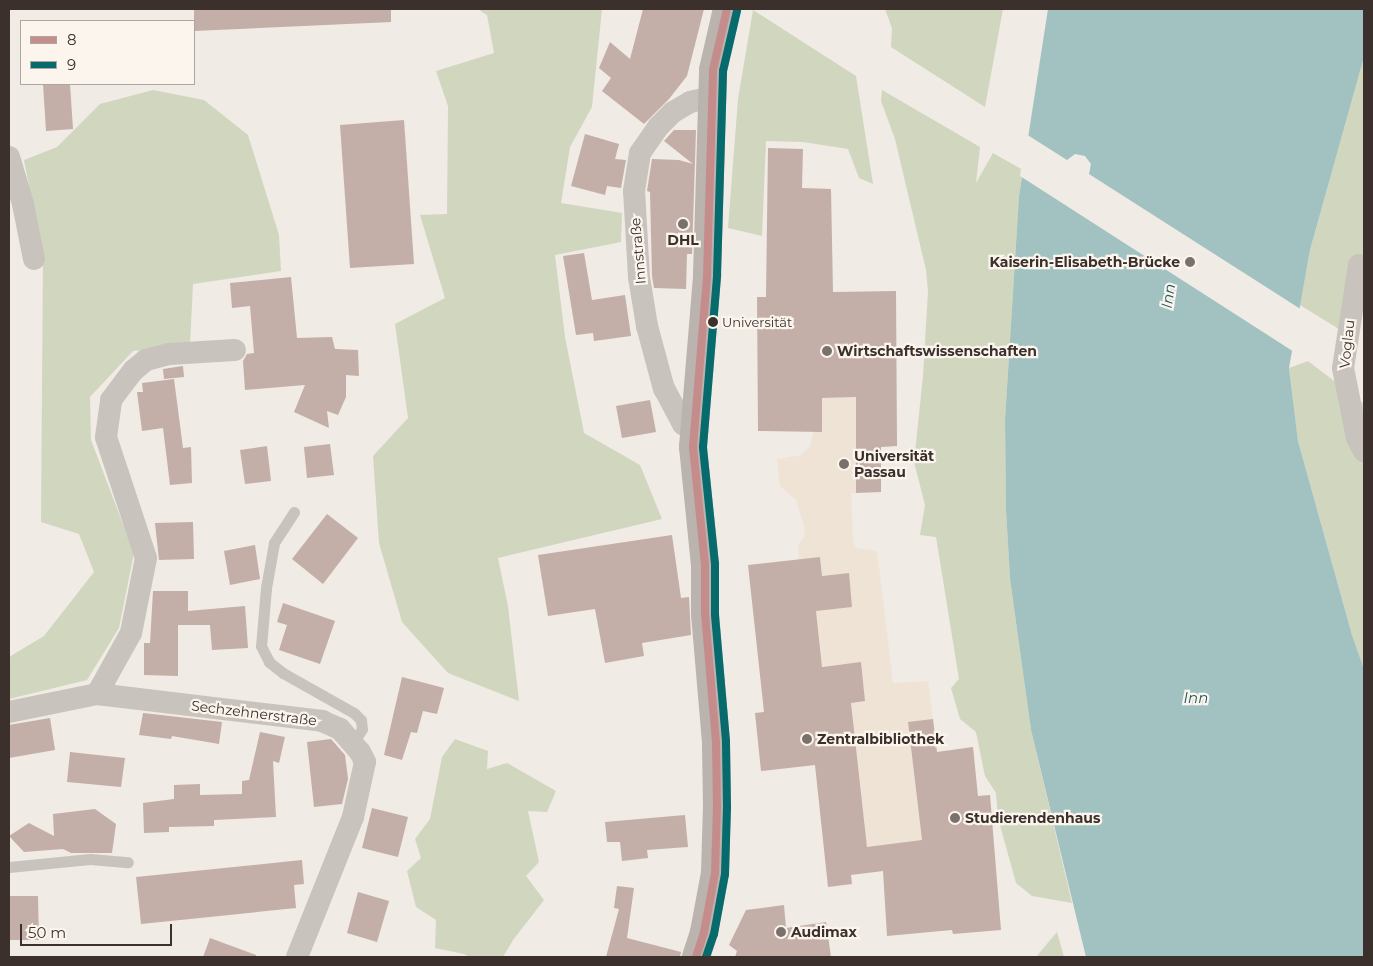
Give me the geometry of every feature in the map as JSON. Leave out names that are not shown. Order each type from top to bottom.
[{"type":"street","points":[[696,957],[704,932],[715,873],[717,807],[716,742],[705,614],[702,528],[693,447],[707,275],[713,70],[727,9]]},
{"type":"street","name":"Innstraße","points":[[694,431],[683,424],[664,390],[647,326],[639,277],[634,191],[640,153],[658,127],[673,112],[690,102],[711,97]]},
{"type":"street","points":[[9,157],[23,204],[34,259]]},
{"type":"street","name":"Voglau","points":[[1359,265],[1343,368],[1357,438],[1364,451]]},
{"type":"street","points":[[97,694],[131,633],[146,558],[106,437],[112,400],[134,370],[146,360],[169,354],[234,350]]},
{"type":"street","name":"Sechzehnerstraße","points":[[9,712],[97,694],[322,721],[340,730],[354,743],[365,762],[353,817],[297,957]]},
{"type":"lane","points":[[294,512],[274,543],[266,588],[261,646],[269,662],[283,673],[354,713],[361,720],[362,730],[354,743]]},
{"type":"lane","points":[[9,867],[90,859],[128,862]]},
{"type":"green space","points":[[478,9],[602,9],[592,107],[570,147],[561,203],[622,213],[621,242],[555,255],[565,337],[584,433],[640,465],[662,519],[498,558],[508,606],[519,701],[448,673],[402,622],[379,543],[373,456],[408,418],[395,324],[445,298],[420,215],[447,214],[448,106],[436,71],[494,53],[487,15]]},
{"type":"green space","points":[[885,9],[1003,9],[985,107],[891,47],[892,28]]},
{"type":"green space","points":[[753,10],[856,76],[873,184],[859,178],[848,149],[803,142],[766,141],[762,236],[728,228],[738,99]]},
{"type":"green space","points":[[1364,57],[1364,297],[1342,331],[1300,305],[1310,250]]},
{"type":"green space","points":[[153,90],[204,100],[248,135],[279,235],[281,271],[193,284],[190,345],[133,351],[90,397],[91,440],[134,553],[119,628],[87,680],[9,699],[9,657],[44,636],[94,572],[79,534],[41,522],[43,259],[24,160],[57,147],[100,104]]},
{"type":"green space","points":[[882,90],[980,147],[976,183],[993,153],[1023,170],[1019,196],[1005,420],[1006,510],[1010,579],[1031,730],[1072,903],[1032,896],[1016,883],[998,818],[996,793],[985,776],[976,732],[960,719],[951,688],[959,679],[936,537],[920,535],[925,505],[914,462],[923,376],[928,291],[926,270],[895,139],[881,101]]},
{"type":"green space","points":[[1308,361],[1364,404],[1364,669],[1352,635],[1298,441],[1289,368]]},
{"type":"green space","points":[[455,739],[488,751],[487,769],[507,763],[556,791],[547,812],[528,811],[539,862],[526,876],[544,900],[513,940],[503,957],[469,957],[464,954],[435,948],[436,920],[416,907],[407,871],[421,858],[415,839],[430,819],[442,757]]},
{"type":"green space","points":[[1057,932],[1064,957],[1036,957]]},
{"type":"shaded area","points":[[856,397],[856,493],[851,493],[853,541],[856,548],[877,551],[893,683],[928,681],[933,719],[908,722],[922,841],[867,847],[851,702],[865,700],[861,663],[822,666],[816,611],[848,573],[822,576],[820,557],[799,560],[798,546],[805,535],[804,526],[796,500],[780,486],[777,459],[801,455],[810,446],[822,398]]},
{"type":"water","name":"Inn","points":[[1048,9],[1364,9],[1364,57],[1310,250],[1289,368],[1298,441],[1352,635],[1364,669],[1364,957],[1086,957],[1031,730],[1010,579],[1006,510],[1005,420],[1019,196]]},
{"type":"pier","points":[[1026,134],[1067,160],[1075,154],[1085,156],[1091,164],[1089,174],[1302,310],[1294,352],[1020,176]]},
{"type":"building","points":[[194,9],[391,9],[391,22],[195,31]]},
{"type":"building","points":[[643,9],[704,9],[687,76],[669,99],[644,124],[602,91],[611,78],[599,68],[610,42],[630,59]]},
{"type":"building","points":[[43,85],[70,85],[73,129],[46,131]]},
{"type":"building","points":[[404,120],[414,264],[350,268],[340,125]]},
{"type":"building","points":[[674,130],[696,130],[692,254],[687,254],[686,289],[654,288],[652,276],[650,192],[647,191],[652,159],[679,160],[693,164],[664,141]]},
{"type":"building","points":[[585,134],[619,144],[615,159],[626,160],[621,188],[607,186],[605,195],[571,186]]},
{"type":"building","name":"Wirtschaftswissenschaften","points":[[768,148],[803,149],[802,188],[831,189],[833,292],[896,291],[897,446],[881,447],[881,492],[856,493],[856,397],[822,398],[822,432],[758,431],[757,297],[766,297]]},
{"type":"building","points":[[584,253],[592,300],[625,295],[631,336],[594,341],[593,333],[576,335],[563,256]]},
{"type":"building","points":[[291,277],[297,338],[332,337],[335,349],[358,350],[359,376],[346,375],[346,397],[338,415],[327,411],[329,428],[294,412],[305,385],[245,390],[243,361],[247,354],[254,353],[250,306],[232,308],[230,283]]},
{"type":"building","points":[[183,366],[184,377],[164,379],[163,369]]},
{"type":"building","points":[[174,379],[183,448],[191,447],[192,483],[170,485],[163,428],[142,431],[137,392],[143,392],[142,383]]},
{"type":"building","points":[[650,400],[656,432],[622,438],[616,406]]},
{"type":"building","points":[[330,444],[334,475],[307,478],[304,447]]},
{"type":"building","points":[[267,446],[271,481],[245,484],[240,450]]},
{"type":"building","points":[[327,514],[358,538],[323,584],[292,559]]},
{"type":"building","points":[[193,522],[194,559],[159,560],[155,523]]},
{"type":"building","points":[[672,535],[681,598],[689,597],[691,635],[642,643],[644,656],[605,663],[595,609],[548,616],[538,555]]},
{"type":"building","points":[[255,545],[260,579],[230,585],[224,551]]},
{"type":"building","points":[[820,557],[822,576],[849,573],[852,607],[816,611],[822,667],[861,662],[865,701],[851,703],[867,847],[922,840],[908,722],[933,719],[937,752],[973,747],[978,796],[990,795],[1001,930],[953,934],[952,930],[887,936],[883,871],[851,875],[852,884],[828,887],[815,765],[761,771],[755,713],[764,712],[748,565]]},
{"type":"building","points":[[153,591],[188,591],[188,611],[245,606],[248,648],[212,650],[210,625],[178,625],[178,676],[144,675],[144,643],[150,643]]},
{"type":"building","points":[[283,603],[335,621],[320,664],[279,650],[287,625],[277,622]]},
{"type":"building","points":[[402,677],[444,688],[437,714],[423,711],[417,733],[411,732],[402,760],[384,755]]},
{"type":"building","points":[[143,713],[222,722],[219,744],[172,736],[171,739],[139,735]]},
{"type":"building","points":[[50,718],[55,750],[9,758],[9,725]]},
{"type":"building","points":[[260,732],[285,737],[279,763],[273,761],[276,817],[214,820],[214,826],[169,827],[169,832],[144,833],[143,803],[174,799],[174,785],[200,784],[200,795],[242,794],[242,781],[249,780]]},
{"type":"building","points":[[331,739],[345,755],[348,779],[342,804],[314,807],[307,742]]},
{"type":"building","points":[[70,752],[125,758],[121,787],[67,782]]},
{"type":"building","points":[[372,808],[408,817],[398,857],[362,848]]},
{"type":"building","points":[[95,809],[116,824],[112,853],[71,853],[63,849],[24,852],[9,836],[29,823],[54,836],[53,814]]},
{"type":"building","points":[[685,815],[688,847],[647,850],[648,858],[622,861],[620,842],[607,842],[605,822]]},
{"type":"building","points":[[302,860],[304,884],[294,885],[296,908],[141,924],[136,877]]},
{"type":"building","points":[[617,886],[634,888],[627,938],[681,952],[680,957],[606,957],[619,909],[614,908]]},
{"type":"building","points":[[358,892],[389,901],[377,942],[347,933]]},
{"type":"building","points":[[9,896],[38,896],[39,940],[9,940]]},
{"type":"building","name":"Audimax","points":[[784,905],[786,928],[826,922],[831,957],[735,957],[737,951],[729,945],[746,910]]},
{"type":"building","points":[[210,938],[256,955],[256,957],[203,957]]},
{"type":"transit line","name":"8","points":[[696,957],[704,932],[715,873],[717,807],[716,742],[705,614],[705,565],[693,447],[707,275],[713,70],[727,9]]},
{"type":"transit line","name":"9","points":[[706,957],[714,934],[725,874],[727,807],[726,741],[715,614],[715,564],[703,447],[717,275],[723,71],[737,11]]},
{"type":"place","name":"DHL","points":[[683,224]]},
{"type":"place","name":"Kaiserin-Elisabeth-Brücke","points":[[1190,262]]},
{"type":"place","name":"Universität","points":[[713,322]]},
{"type":"place","name":"Wirtschaftswissenschaften","points":[[827,351]]},
{"type":"place","name":"Universität Passau","points":[[844,464]]},
{"type":"place","name":"Zentralbibliothek","points":[[807,739]]},
{"type":"place","name":"Studierendenhaus","points":[[955,818]]},
{"type":"place","name":"Audimax","points":[[781,932]]}]
